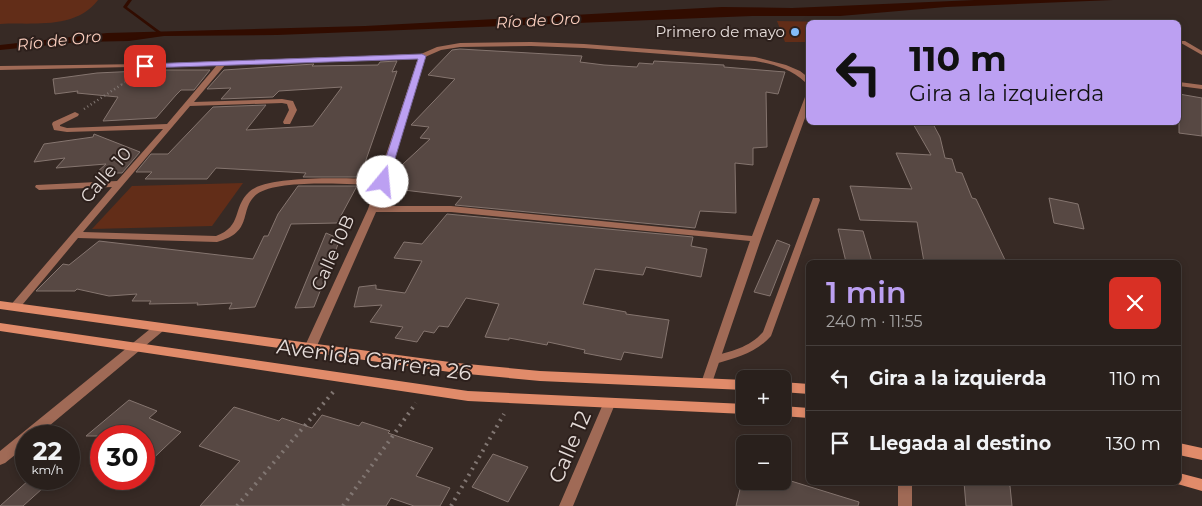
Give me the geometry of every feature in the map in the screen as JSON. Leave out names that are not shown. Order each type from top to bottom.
[{"type":"main road","name":"Avenida Carrera 26","points":[[0,305],[483,371],[540,376],[736,385]]},
{"type":"main road","name":"Avenida Carrera 26","points":[[0,328],[426,390],[512,400],[736,409]]},
{"type":"main road","points":[[791,388],[806,389]]},
{"type":"main road","points":[[791,412],[806,413]]},
{"type":"main road","points":[[1181,449],[1202,454]]},
{"type":"main road","points":[[1181,480],[1202,485]]},
{"type":"street","points":[[0,68],[145,66],[422,56],[433,50],[460,45],[584,46],[755,59],[776,64],[806,78]]},
{"type":"street","name":"Calle 10B","points":[[310,348],[374,208],[422,56]]},
{"type":"street","name":"Calle 10","points":[[14,307],[223,63]]},
{"type":"street","points":[[188,104],[282,101],[290,103],[293,110],[287,122]]},
{"type":"street","points":[[707,383],[756,239],[806,105]]},
{"type":"street","points":[[75,114],[56,124],[57,128],[68,130],[169,126]]},
{"type":"street","points":[[76,235],[217,239],[229,236],[236,229],[251,194],[264,186],[282,183],[383,182]]},
{"type":"street","points":[[39,187],[119,184]]},
{"type":"street","points":[[374,208],[451,209],[756,239]]},
{"type":"street","points":[[42,425],[159,328]]},
{"type":"street","name":"Calle 12","points":[[566,506],[610,404]]},
{"type":"street","points":[[0,460],[15,447]]},
{"type":"street","points":[[905,485],[905,506]]},
{"type":"lane","points":[[1183,42],[1202,53]]},
{"type":"lane","points":[[1181,84],[1202,87]]},
{"type":"lane","points":[[715,360],[760,343],[767,334],[816,200]]},
{"type":"path","points":[[75,114],[112,93],[145,66]]},
{"type":"path","points":[[237,506],[345,377]]},
{"type":"path","points":[[343,506],[426,390]]},
{"type":"path","points":[[451,506],[512,400]]},
{"type":"shaded area","points":[[0,0],[98,0],[89,10],[66,20],[0,24]]},
{"type":"shaded area","name":"Primero de mayo","points":[[777,21],[806,22],[806,42],[785,42]]},
{"type":"shaded area","points":[[243,183],[212,226],[92,229],[132,186]]},
{"type":"water","name":"Río de Oro","points":[[975,0],[1113,0],[946,7],[840,16],[752,16],[277,35],[164,36],[129,41],[80,42],[0,50],[0,45],[107,33],[365,26],[722,7],[792,8]]},
{"type":"building","points":[[452,50],[582,56],[580,62],[604,65],[637,67],[639,63],[653,64],[654,61],[724,65],[724,67],[785,72],[778,94],[766,92],[767,147],[753,148],[753,165],[735,163],[736,213],[700,211],[695,228],[455,205],[462,197],[387,188],[389,177],[430,139],[420,138],[429,127],[411,125],[455,79],[428,75]]},
{"type":"building","points":[[397,61],[392,72],[397,71],[360,177],[303,177],[306,173],[216,168],[207,179],[145,179],[152,172],[136,172],[151,154],[168,154],[213,107],[266,105],[246,130],[313,126],[342,87],[279,91],[273,97],[221,99],[231,88],[207,89],[224,70],[314,64],[312,66],[378,65],[380,62]]},
{"type":"building","points":[[210,70],[194,90],[181,90],[156,118],[103,121],[118,97],[77,93],[78,91],[55,94],[53,79],[97,73]]},
{"type":"building","points":[[1181,94],[1202,98],[1202,136],[1179,133],[1179,125],[1181,125]]},
{"type":"building","points":[[914,125],[934,125],[940,137],[945,158],[952,159],[956,172],[962,173],[972,198],[976,199],[1005,260],[924,260],[917,222],[860,220],[850,186],[912,189],[896,153],[931,155]]},
{"type":"building","points":[[94,134],[140,152],[122,173],[96,173],[106,164],[56,168],[65,158],[34,162],[44,144],[93,137]]},
{"type":"building","points":[[298,186],[357,186],[337,223],[291,224],[255,307],[229,309],[232,303],[197,305],[198,303],[149,304],[151,301],[132,301],[137,294],[109,296],[77,289],[75,291],[36,291],[63,264],[69,265],[99,241],[253,259],[264,236],[268,236],[278,214]]},
{"type":"building","points":[[1049,198],[1078,204],[1084,229],[1054,223]]},
{"type":"building","points":[[447,214],[693,237],[691,246],[707,249],[701,277],[646,267],[643,275],[595,269],[583,304],[626,312],[626,314],[669,320],[662,358],[624,352],[621,360],[584,353],[585,350],[548,342],[547,345],[509,338],[509,340],[485,337],[499,304],[466,298],[448,327],[439,326],[434,333],[424,331],[417,342],[395,338],[403,327],[370,322],[382,305],[354,307],[359,287],[376,285],[376,289],[405,293],[422,261],[394,258],[404,242],[422,244]]},
{"type":"building","points":[[838,229],[863,231],[871,260],[846,260]]},
{"type":"building","points":[[326,233],[340,239],[314,307],[295,308]]},
{"type":"building","points":[[777,240],[790,245],[770,296],[754,292]]},
{"type":"building","points":[[129,400],[157,411],[149,418],[181,432],[155,457],[155,425],[99,425]]},
{"type":"building","points":[[234,407],[279,421],[282,418],[312,428],[322,415],[359,426],[362,422],[390,431],[388,433],[433,448],[416,476],[450,488],[440,506],[414,506],[391,498],[386,506],[200,506],[240,461],[199,446]]},
{"type":"building","points":[[493,454],[528,467],[508,502],[472,487]]},
{"type":"building","points":[[791,481],[859,502],[858,506],[736,506],[740,490],[791,490]]},
{"type":"building","points":[[964,485],[1010,486],[1012,506],[966,506]]},
{"type":"building","points":[[18,490],[41,490],[23,506],[0,506]]},
{"type":"waterway","points":[[130,0],[125,7],[160,33]]},
{"type":"place","name":"Primero de mayo","points":[[795,32]]},
{"type":"route","points":[[145,66],[422,56],[383,182]]}]
